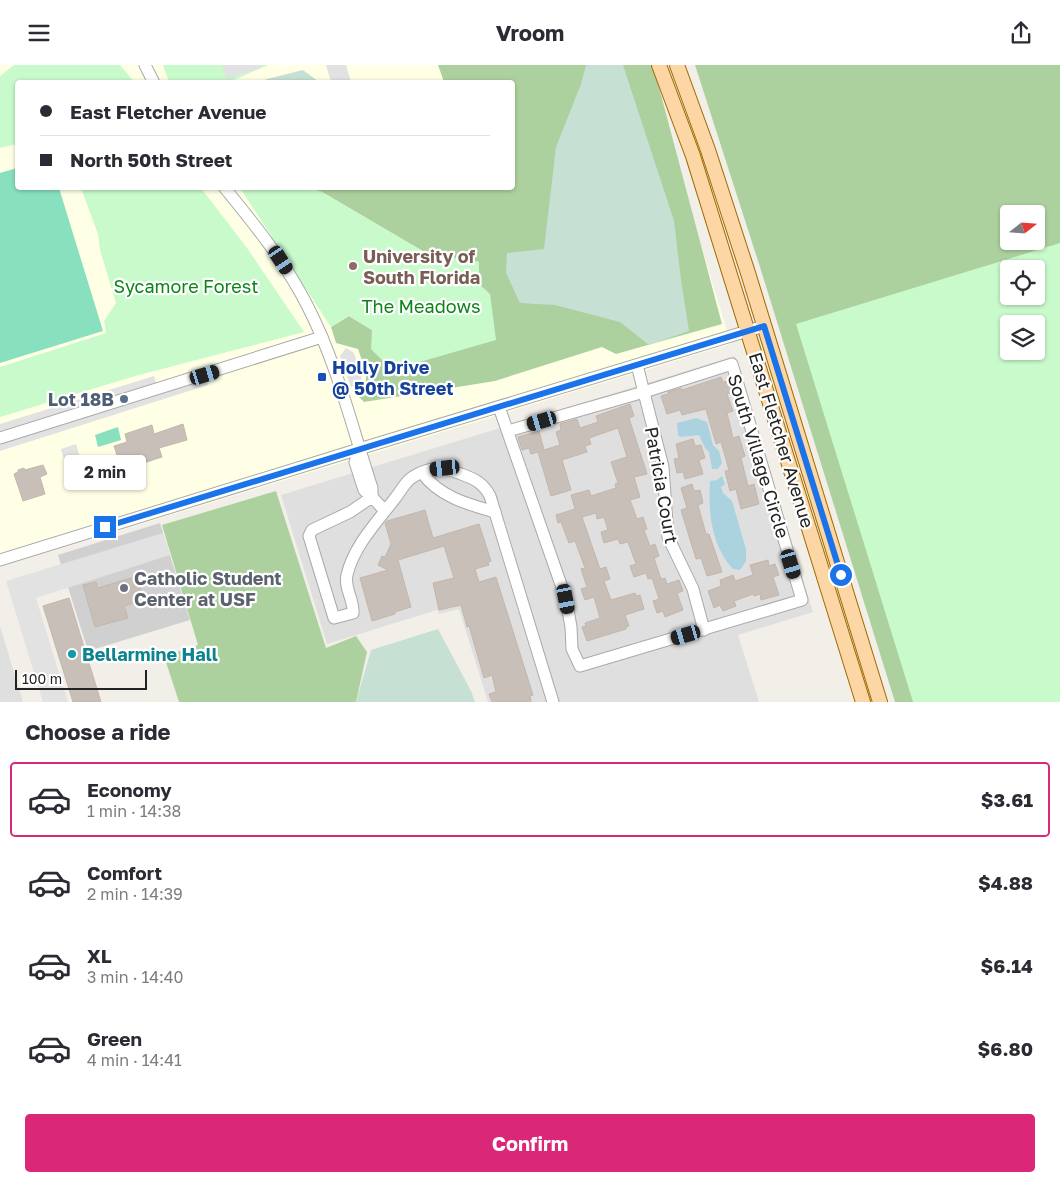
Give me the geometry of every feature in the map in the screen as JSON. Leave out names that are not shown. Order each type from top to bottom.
[{"type":"main road","name":"East Fletcher Avenue","points":[[659,65],[693,156],[863,702]]},
{"type":"main road","name":"East Fletcher Avenue","points":[[677,65],[708,150],[880,702]]},
{"type":"street","points":[[145,65],[152,80]]},
{"type":"street","points":[[226,190],[272,247],[307,305],[322,337],[359,449],[355,462],[364,490],[385,511]]},
{"type":"street","points":[[0,560],[764,326]]},
{"type":"street","points":[[0,438],[322,337]]},
{"type":"street","name":"South Village Circle","points":[[499,407],[566,599],[571,627],[572,649],[580,666],[802,600],[732,364],[644,392],[508,431]]},
{"type":"street","name":"Patricia Court","points":[[637,365],[663,467],[668,537],[693,589],[704,630]]},
{"type":"street","points":[[372,497],[350,513],[312,530],[309,536],[334,618],[352,613],[353,609],[347,585],[347,576],[353,561],[364,539],[409,479],[428,470],[445,468],[476,479],[486,488],[490,496],[553,702]]},
{"type":"street","points":[[422,473],[431,484],[444,494],[495,512]]},
{"type":"shaded area","name":"University of South Florida","points":[[0,65],[646,65],[731,344],[0,567]]},
{"type":"shaded area","points":[[222,65],[261,65],[261,68],[227,79]]},
{"type":"shaded area","points":[[326,65],[346,65],[350,80],[330,80]]},
{"type":"shaded area","points":[[586,65],[623,65],[674,221],[689,331],[649,345],[620,322],[555,305],[520,303],[506,273],[507,253],[544,249],[556,147],[581,84]]},
{"type":"shaded area","points":[[303,70],[316,80],[265,80]]},
{"type":"shaded area","points":[[346,348],[353,352],[361,369],[362,387],[351,387],[340,356]]},
{"type":"shaded area","points":[[735,356],[813,612],[738,635],[759,702],[488,702],[459,609],[439,614],[437,610],[327,644],[281,495]]},
{"type":"shaded area","name":"Lot 18B","points":[[204,369],[208,385],[0,451],[0,424],[154,376],[156,383]]},
{"type":"shaded area","points":[[76,444],[84,471],[68,475],[61,449]]},
{"type":"shaded area","name":"Catholic Student Center at USF","points":[[160,523],[190,620],[88,651],[58,555]]},
{"type":"shaded area","points":[[163,533],[170,555],[36,598],[68,702],[43,702],[6,581]]},
{"type":"shaded area","points":[[0,626],[23,702],[0,702]]},
{"type":"shaded area","points":[[438,629],[475,702],[356,702],[371,650]]},
{"type":"green space","points":[[14,65],[120,65],[132,80],[15,80],[15,144],[0,148],[0,76]]},
{"type":"green space","points":[[163,65],[268,65],[234,80],[168,80]]},
{"type":"green space","points":[[438,65],[653,65],[722,324],[616,354],[602,347],[495,381],[364,402],[354,392],[366,390],[366,372],[358,349],[336,343],[331,327],[349,316],[372,330],[479,284],[479,262],[426,253],[316,190],[515,190],[515,80],[443,80]]},
{"type":"green space","points":[[695,65],[1060,65],[1060,702],[895,702],[760,267]]},
{"type":"green space","points":[[15,169],[15,190],[60,190],[103,331],[0,363],[0,173]]},
{"type":"green space","name":"Sycamore Forest","points":[[82,190],[203,190],[247,248],[304,332],[135,376],[0,417],[0,367],[106,333],[104,321],[116,303],[100,250],[98,234]]},
{"type":"green space","name":"The Meadows","points":[[241,190],[316,190],[426,253],[479,262],[479,284],[490,294],[496,340],[392,370],[371,349],[372,330],[349,316],[331,327]]},
{"type":"green space","points":[[1060,243],[1060,702],[913,702],[796,324],[1000,261],[1000,305],[1045,305],[1045,260],[1005,260],[1037,250],[1045,250],[1045,248]]},
{"type":"green space","points":[[118,427],[121,440],[98,447],[95,435]]},
{"type":"green space","points":[[276,491],[326,648],[356,636],[367,652],[356,702],[179,702],[164,656],[198,645],[162,525]]},
{"type":"water","points":[[696,418],[707,422],[713,445],[719,451],[722,463],[718,469],[712,469],[709,452],[699,435],[680,437],[678,435],[677,423]]},
{"type":"water","points":[[722,476],[725,484],[721,487],[723,493],[732,501],[746,549],[746,561],[740,570],[733,569],[726,560],[712,528],[710,481],[717,480]]},
{"type":"building","points":[[721,377],[723,382],[728,381],[732,392],[727,394],[733,411],[727,413],[733,438],[739,436],[745,456],[741,458],[748,486],[754,484],[759,504],[741,509],[736,489],[730,491],[725,471],[729,470],[721,442],[716,444],[706,409],[682,415],[680,410],[667,414],[661,396],[668,394],[668,392],[681,388],[682,390]]},
{"type":"building","points":[[630,404],[634,416],[629,418],[647,474],[634,477],[640,497],[630,500],[637,519],[643,517],[647,529],[644,530],[650,546],[655,544],[659,556],[654,558],[661,579],[665,578],[667,584],[679,580],[683,591],[677,593],[683,610],[665,617],[663,611],[657,613],[653,601],[659,599],[652,578],[648,579],[646,573],[634,577],[630,566],[636,564],[628,542],[620,544],[618,539],[604,543],[601,532],[608,530],[604,517],[597,519],[596,513],[582,517],[600,569],[606,567],[610,579],[604,581],[611,600],[635,593],[636,596],[640,595],[644,609],[625,615],[629,626],[626,629],[587,641],[582,627],[586,626],[585,623],[600,618],[594,597],[585,600],[581,589],[587,587],[581,569],[585,568],[575,541],[569,543],[561,522],[558,523],[556,515],[575,509],[571,495],[589,490],[591,496],[616,488],[615,484],[618,483],[611,462],[627,457],[618,428],[589,438],[591,444],[585,446],[587,452],[562,460],[571,490],[551,496],[538,452],[531,454],[529,448],[522,450],[518,437],[539,431],[544,450],[560,445],[556,432],[561,430],[560,424],[577,419],[580,428],[598,422],[596,416]]},
{"type":"building","points":[[183,424],[187,440],[159,448],[162,457],[134,466],[132,457],[119,461],[114,446],[127,442],[125,434],[152,425],[154,434]]},
{"type":"building","points":[[693,439],[695,446],[701,445],[705,458],[699,460],[703,474],[685,479],[683,472],[677,473],[674,459],[679,458],[676,444]]},
{"type":"building","points":[[43,465],[47,474],[40,477],[45,494],[23,501],[14,474],[24,468],[25,470]]},
{"type":"building","points":[[692,484],[694,491],[700,490],[703,503],[698,505],[706,534],[709,534],[722,572],[707,576],[701,558],[696,559],[681,510],[687,508],[681,488]]},
{"type":"building","points":[[425,510],[433,538],[479,524],[491,561],[488,562],[489,565],[475,569],[479,582],[496,577],[533,695],[530,696],[531,702],[492,702],[489,694],[496,692],[492,675],[484,678],[461,605],[439,610],[433,583],[454,578],[444,546],[398,560],[411,607],[372,621],[360,578],[388,570],[378,565],[382,556],[385,557],[391,544],[385,523]]},
{"type":"building","points":[[768,560],[769,566],[775,564],[779,575],[773,577],[779,595],[761,600],[760,594],[754,596],[753,594],[734,601],[736,606],[723,611],[720,605],[714,608],[708,591],[721,586],[720,580],[733,575],[735,581],[753,575],[750,565]]},
{"type":"building","points":[[137,576],[143,600],[124,606],[128,618],[95,627],[83,585],[96,582],[98,588]]},
{"type":"building","name":"Bellarmine Hall","points":[[69,598],[101,702],[73,702],[43,606]]},
{"type":"place","name":"University of South Florida","points":[[353,266]]},
{"type":"place","name":"Holly Drive @ 50th Street","points":[[322,377]]},
{"type":"place","name":"Lot 18B","points":[[124,399]]},
{"type":"place","name":"Catholic Student Center at USF","points":[[124,588]]},
{"type":"place","name":"Bellarmine Hall","points":[[72,654]]},
{"type":"route","points":[[105,527],[764,326],[841,575]]}]
